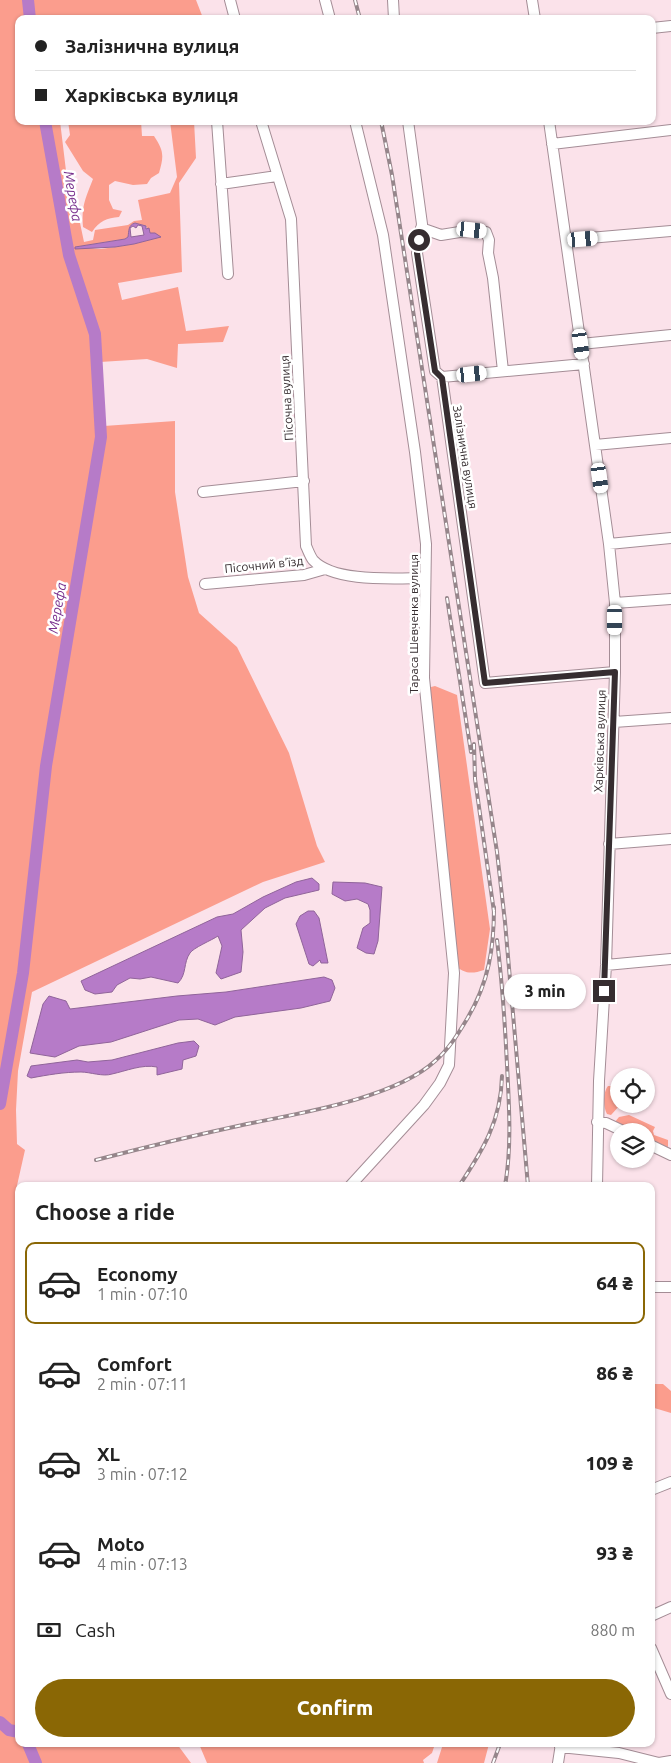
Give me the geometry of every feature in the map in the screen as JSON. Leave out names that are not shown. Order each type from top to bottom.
[{"type":"street","points":[[230,0],[234,15]]},
{"type":"street","points":[[325,0],[329,15]]},
{"type":"street","points":[[393,0],[394,15]]},
{"type":"street","points":[[532,0],[534,15]]},
{"type":"street","points":[[656,28],[671,26]]},
{"type":"street","points":[[217,125],[228,274]]},
{"type":"street","name":"Пісочна вулиця","points":[[262,125],[291,219],[306,546],[312,559],[325,569]]},
{"type":"street","name":"Тараса Шевченка вулиця","points":[[354,1182],[424,1105],[440,1083],[449,1065],[454,973],[424,678],[426,544],[415,452],[383,235],[356,125]]},
{"type":"street","name":"Залізнична вулиця","points":[[408,125],[421,228],[417,253],[435,371],[442,378],[485,683],[615,672]]},
{"type":"street","name":"Харківська вулиця","points":[[550,125],[610,544],[615,603],[614,722],[596,1182]]},
{"type":"street","points":[[552,144],[671,130]]},
{"type":"street","points":[[221,184],[278,176]]},
{"type":"street","points":[[421,228],[441,234],[472,230],[486,232],[489,240],[488,253],[493,278],[503,371]]},
{"type":"street","points":[[566,240],[671,230]]},
{"type":"street","points":[[581,344],[671,335]]},
{"type":"street","points":[[442,378],[584,364]]},
{"type":"street","points":[[595,445],[671,438]]},
{"type":"street","points":[[203,492],[304,481]]},
{"type":"street","points":[[610,544],[671,538]]},
{"type":"street","points":[[325,569],[349,576],[426,578]]},
{"type":"street","name":"Пісочний в’їзд","points":[[205,584],[304,575],[325,569]]},
{"type":"street","points":[[615,603],[671,599]]},
{"type":"street","points":[[614,722],[671,718]]},
{"type":"street","points":[[609,844],[671,839]]},
{"type":"street","points":[[606,965],[671,959]]},
{"type":"street","points":[[597,1122],[610,1125]]},
{"type":"street","points":[[655,1146],[671,1154]]},
{"type":"street","points":[[655,1287],[671,1287]]},
{"type":"street","points":[[655,1488],[671,1482]]},
{"type":"street","points":[[655,1614],[671,1607]]},
{"type":"street","points":[[655,1657],[671,1694]]},
{"type":"street","points":[[558,1763],[560,1747]]},
{"type":"street","points":[[575,1747],[619,1753],[659,1763],[671,1761]]},
{"type":"shaded area","points":[[0,0],[196,0],[202,15],[15,15],[15,125],[60,125],[70,204],[76,204],[84,242],[93,240],[95,230],[128,225],[134,221],[142,220],[138,200],[170,193],[177,177],[170,125],[194,125],[196,158],[179,183],[182,272],[118,283],[122,300],[178,287],[186,331],[229,326],[223,342],[178,344],[177,368],[147,359],[100,362],[104,396],[104,426],[175,421],[175,492],[188,577],[199,613],[237,647],[289,753],[317,846],[325,862],[263,882],[32,992],[18,1071],[17,1144],[25,1150],[18,1182],[15,1182],[15,1747],[179,1747],[191,1763],[0,1763]],"holes":[[[135,223],[146,226],[150,233],[160,237],[134,244],[101,249],[75,247],[125,239],[128,237],[131,225]]]},
{"type":"shaded area","points":[[69,125],[141,125],[142,136],[154,136],[161,150],[162,162],[159,173],[151,178],[147,184],[133,185],[115,181],[109,185],[109,200],[113,209],[122,211],[119,217],[104,221],[97,225],[92,232],[83,227],[83,213],[93,179],[83,171],[65,142],[70,135]]},
{"type":"shaded area","points":[[135,223],[146,226],[146,229],[149,228],[150,233],[155,233],[161,237],[115,247],[75,249],[75,247],[125,239],[128,237],[129,228]],"holes":[[[138,225],[142,226],[144,235],[131,237],[130,228],[133,226],[136,228]]]},
{"type":"shaded area","points":[[435,686],[457,695],[490,929],[484,970],[476,972],[465,972],[455,965],[427,692],[431,687]]},
{"type":"shaded area","points":[[312,878],[319,884],[319,890],[285,898],[265,908],[241,930],[243,952],[241,972],[221,979],[216,973],[222,946],[218,936],[190,953],[183,976],[178,983],[151,977],[130,978],[117,985],[112,992],[95,994],[85,990],[81,981],[217,917],[233,914],[263,897],[296,882]]},
{"type":"shaded area","points":[[333,882],[365,883],[382,887],[378,941],[374,954],[366,953],[357,948],[363,928],[370,923],[368,904],[357,899],[345,901],[332,894]]},
{"type":"shaded area","points":[[308,911],[314,911],[319,918],[328,963],[321,963],[320,960],[313,966],[309,964],[296,924],[300,916]]},
{"type":"shaded area","points":[[324,977],[332,980],[335,988],[330,1001],[301,1008],[235,1017],[215,1025],[198,1019],[179,1020],[111,1042],[79,1046],[55,1057],[30,1053],[43,1004],[49,996],[66,1001],[70,1009],[226,992]]},
{"type":"shaded area","points":[[194,1041],[199,1046],[196,1056],[183,1060],[182,1069],[157,1075],[157,1067],[151,1066],[108,1075],[81,1072],[31,1078],[27,1076],[31,1066],[77,1060],[88,1062],[112,1060],[178,1043]]},
{"type":"shaded area","points":[[608,1086],[610,1086],[610,1113],[613,1113],[611,1115],[607,1114],[604,1104],[605,1092]]},
{"type":"shaded area","points":[[629,1115],[646,1123],[614,1123],[619,1117]]},
{"type":"shaded area","points":[[655,1135],[668,1140],[668,1147],[655,1142]]},
{"type":"shaded area","points":[[655,1384],[663,1384],[671,1391],[671,1413],[655,1408]]},
{"type":"shaded area","points":[[200,1747],[434,1747],[432,1753],[423,1760],[424,1763],[207,1763]]},
{"type":"shaded area","points":[[442,1747],[488,1747],[484,1763],[437,1763]]},
{"type":"waterway","name":"Мерефа","points":[[28,0],[30,15]]},
{"type":"waterway","name":"Мерефа","points":[[0,1104],[23,973],[46,766],[101,437],[95,334],[69,255],[46,125]]},
{"type":"waterway","name":"Мерефа","points":[[0,1722],[9,1730],[15,1731]]},
{"type":"waterway","name":"Мерефа","points":[[29,1747],[36,1763]]},
{"type":"railway","points":[[355,0],[359,15]]},
{"type":"railway","points":[[382,125],[392,175],[497,852],[528,1182]]},
{"type":"railway","points":[[447,598],[471,752]]},
{"type":"railway","points":[[474,744],[475,779],[494,912]]},
{"type":"railway","points":[[96,1160],[247,1124],[320,1109],[372,1094],[418,1074],[435,1061],[449,1046],[460,1030],[480,992],[489,964],[493,937],[494,907]]},
{"type":"railway","points":[[497,940],[509,1110],[509,1156],[506,1182]]},
{"type":"railway","points":[[462,1182],[483,1147],[494,1121],[501,1092],[502,1076]]},
{"type":"railway","points":[[493,1763],[499,1747]]},
{"type":"route","points":[[419,240],[417,253],[435,371],[442,378],[441,382],[485,683],[615,672],[604,991]]}]
